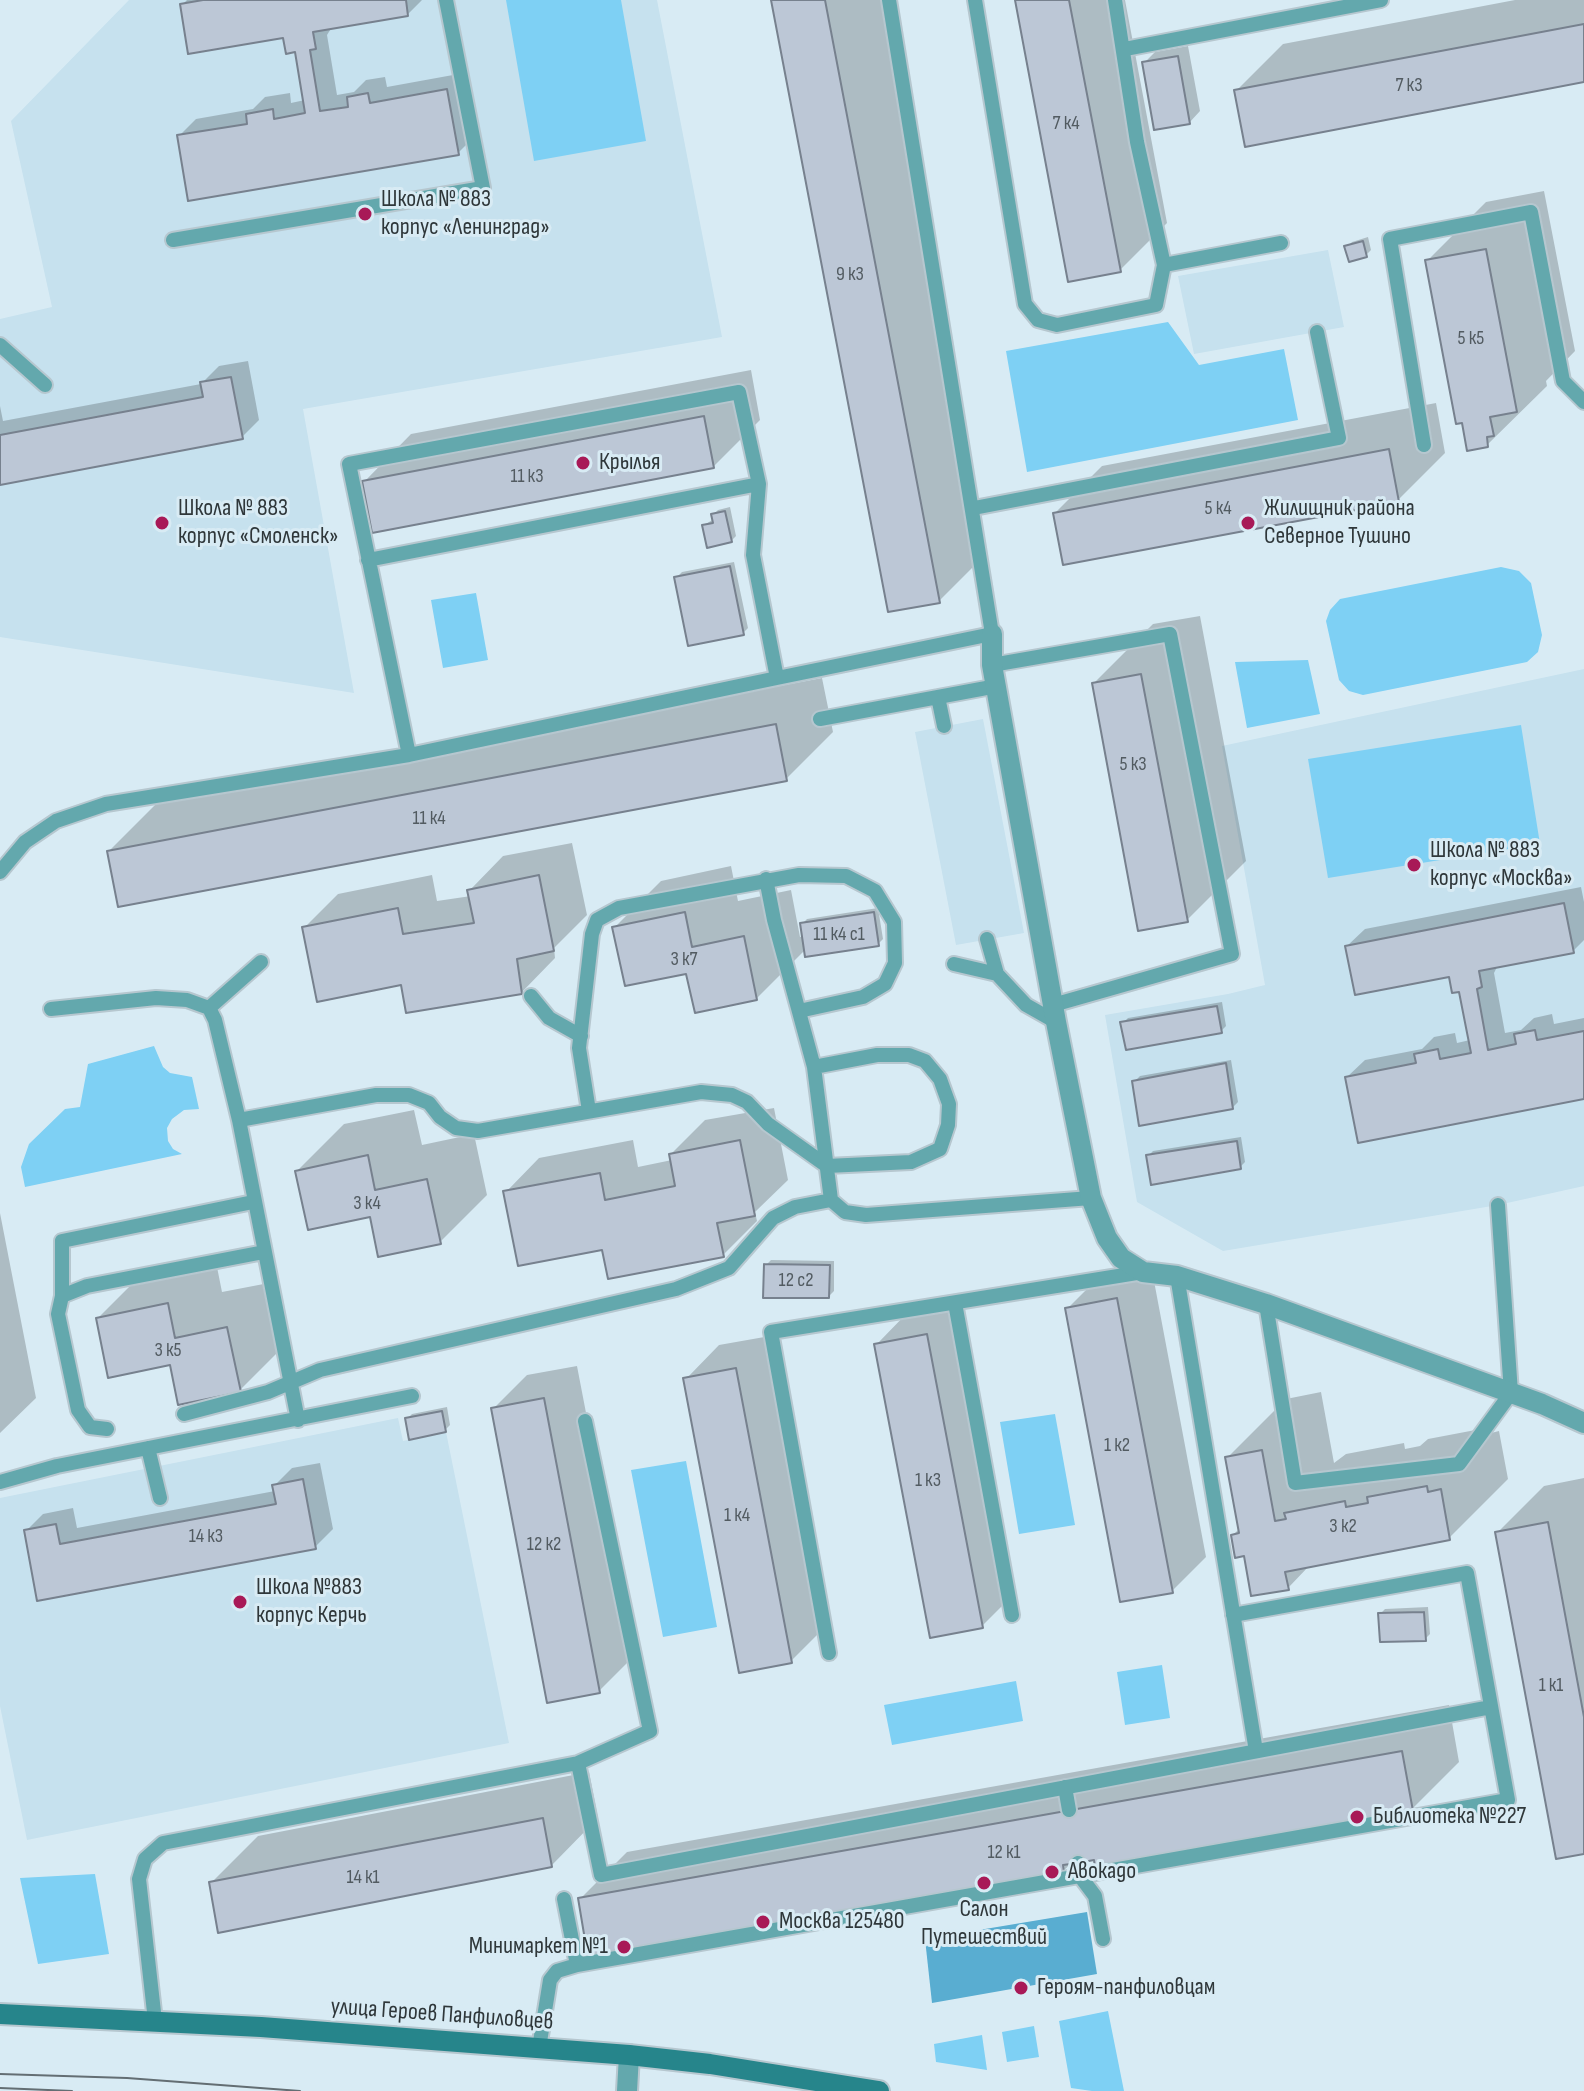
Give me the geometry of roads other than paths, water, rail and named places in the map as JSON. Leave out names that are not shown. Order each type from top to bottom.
[{"type":"main road","name":"улица Героев Панфиловцев","points":[[0,2014],[155,2021],[629,2055],[710,2064],[879,2091]]},
{"type":"street","points":[[992,634],[992,665],[1054,1014],[1091,1198],[1107,1238],[1121,1258],[1143,1272],[1177,1276],[1266,1304],[1511,1393],[1584,1423]]},
{"type":"street","points":[[627,2091],[629,2055]]},
{"type":"lane","points":[[173,240],[483,188],[446,0]]},
{"type":"lane","points":[[0,872],[25,842],[56,821],[106,804],[409,755],[992,634],[974,508],[889,0]]},
{"type":"lane","points":[[975,0],[1025,304],[1038,320],[1057,325],[1156,305],[1164,265],[1137,142],[1115,0]]},
{"type":"lane","points":[[1125,49],[1381,0]]},
{"type":"lane","points":[[1424,445],[1390,239],[1531,212],[1563,381],[1584,402]]},
{"type":"lane","points":[[1164,265],[1281,243]]},
{"type":"lane","points":[[974,508],[1339,438],[1317,332]]},
{"type":"lane","points":[[0,345],[45,385]]},
{"type":"lane","points":[[409,755],[349,464],[739,392],[759,484],[753,555],[777,678]]},
{"type":"lane","points":[[368,560],[759,484]]},
{"type":"lane","points":[[987,939],[997,974],[1026,1005],[1054,1014],[1232,954],[1170,634],[992,665]]},
{"type":"lane","points":[[820,719],[997,686]]},
{"type":"lane","points":[[938,697],[944,726]]},
{"type":"lane","points":[[589,1111],[579,1048],[592,934],[597,920],[619,908],[799,875],[846,876],[875,891],[894,922],[895,963],[885,984],[863,997],[799,1011]]},
{"type":"lane","points":[[766,879],[814,1067],[831,1200],[845,1212],[866,1215],[1091,1198]]},
{"type":"lane","points":[[209,1008],[261,962]]},
{"type":"lane","points":[[954,964],[997,974]]},
{"type":"lane","points":[[531,996],[549,1018],[581,1036]]},
{"type":"lane","points":[[51,1009],[156,998],[187,1000],[209,1008],[215,1020],[239,1120],[298,1420]]},
{"type":"lane","points":[[239,1120],[376,1095],[409,1095],[429,1103],[440,1117],[456,1128],[478,1131],[701,1092],[732,1095],[747,1102],[768,1124],[827,1166],[911,1162],[940,1149],[948,1125],[949,1104],[940,1079],[925,1061],[909,1055],[877,1055],[814,1067]]},
{"type":"lane","points":[[184,1414],[268,1392],[320,1370],[676,1289],[729,1268],[773,1218],[795,1207],[831,1200]]},
{"type":"lane","points":[[107,1429],[90,1427],[78,1410],[58,1314],[62,1296],[62,1241],[253,1202]]},
{"type":"lane","points":[[1266,1304],[1295,1483],[1459,1464],[1511,1393],[1498,1205]]},
{"type":"lane","points":[[62,1296],[87,1286],[264,1252]]},
{"type":"lane","points":[[829,1653],[771,1332],[1143,1272]]},
{"type":"lane","points":[[1177,1276],[1256,1751]]},
{"type":"lane","points":[[955,1303],[1012,1615]]},
{"type":"lane","points":[[0,1482],[57,1466],[412,1396]]},
{"type":"lane","points":[[155,2021],[139,1879],[145,1859],[163,1843],[578,1763],[650,1731],[585,1421]]},
{"type":"lane","points":[[148,1448],[160,1498]]},
{"type":"lane","points":[[539,2048],[550,1980],[557,1971],[577,1965],[1079,1869],[1508,1800],[1467,1573],[1233,1615]]},
{"type":"lane","points":[[578,1763],[601,1875],[1491,1707]]},
{"type":"lane","points":[[1065,1787],[1069,1810]]},
{"type":"lane","points":[[1079,1869],[1095,1896],[1103,1939]]},
{"type":"lane","points":[[564,1899],[577,1965]]},
{"type":"tram line","points":[[0,2074],[127,2078],[300,2091]]},
{"type":"tram line","points":[[0,2088],[72,2091]]},
{"type":"place","name":"Школа № 883 корпус «Ленинград»","points":[[365,214]]},
{"type":"place","name":"Крылья","points":[[583,463]]},
{"type":"place","name":"Школа № 883 корпус «Смоленск»","points":[[162,523]]},
{"type":"place","name":"Жилищник района Северное Тушино","points":[[1248,523]]},
{"type":"place","name":"Школа № 883 корпус «Москва»","points":[[1414,865]]},
{"type":"place","name":"Школа №883 корпус Керчь","points":[[240,1602]]},
{"type":"place","name":"Библиотека №227","points":[[1357,1817]]},
{"type":"place","name":"Авокадо","points":[[1052,1872]]},
{"type":"place","name":"Салон Путешествий","points":[[984,1883]]},
{"type":"place","name":"Москва 125480","points":[[763,1922]]},
{"type":"place","name":"Минимаркет №1","points":[[624,1947]]},
{"type":"place","name":"Героям-панфиловцам","points":[[1021,1988]]}]
